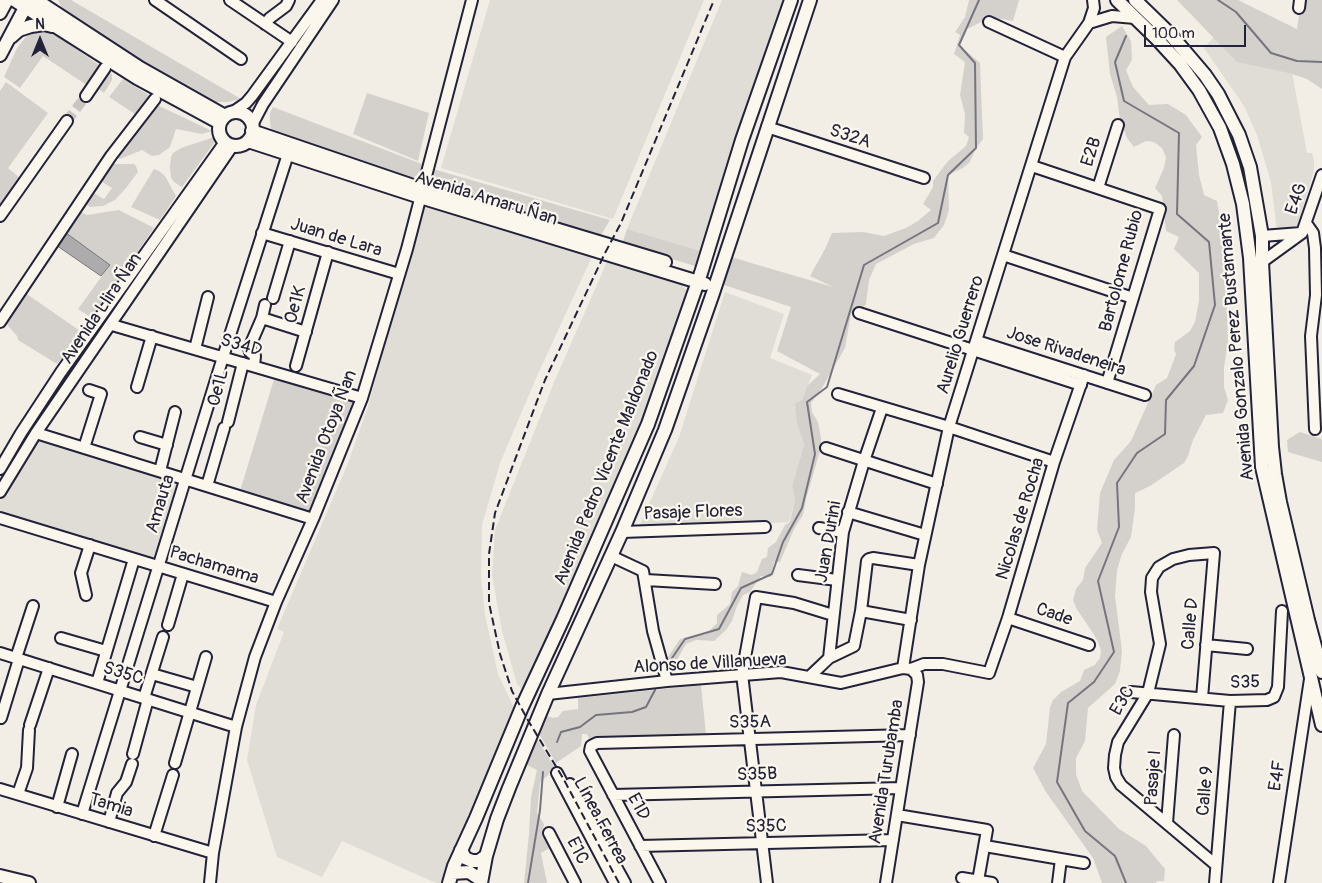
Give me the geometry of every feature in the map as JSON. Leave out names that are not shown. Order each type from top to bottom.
[{"type":"main road","points":[[0,14],[7,0]]},
{"type":"main road","points":[[14,0],[30,3],[58,14],[140,68],[226,117]]},
{"type":"main road","points":[[50,0],[58,14]]},
{"type":"main road","name":"Avenida Pedro Vicente Maldonado","points":[[451,878],[522,707],[563,619],[648,424],[700,277],[742,140],[791,0]]},
{"type":"main road","name":"Avenida Pedro Vicente Maldonado","points":[[481,882],[486,856],[497,819],[509,788],[548,694],[666,430],[810,0]]},
{"type":"main road","name":"Avenida Gonzalo Perez Bustamante","points":[[1117,0],[1180,64],[1199,90],[1220,128],[1233,164],[1243,204],[1275,474],[1308,620],[1322,725]]},
{"type":"main road","name":"Avenida Gonzalo Perez Bustamante","points":[[1135,0],[1170,34],[1205,75],[1221,100],[1239,135],[1250,168],[1262,236],[1260,338]]},
{"type":"main road","points":[[30,3],[57,27],[137,78],[226,117],[245,115],[251,132],[241,145],[229,144],[221,136],[219,130],[226,117]]},
{"type":"main road","points":[[0,55],[30,3]]},
{"type":"main road","points":[[9,38],[19,30],[31,26],[44,24],[57,27]]},
{"type":"main road","name":"Avenida Amaru Ñan","points":[[251,132],[288,154],[700,277],[716,284]]},
{"type":"main road","name":"Avenida Amaru Ñan","points":[[251,132],[421,193]]},
{"type":"main road","points":[[462,850],[465,858],[472,862],[479,861],[486,856]]},
{"type":"main road","points":[[451,878],[469,872],[481,882]]},
{"type":"main road","points":[[0,876],[29,883]]},
{"type":"street","points":[[155,0],[241,59]]},
{"type":"street","points":[[265,24],[286,6],[289,0]]},
{"type":"street","points":[[226,117],[246,103],[252,96],[322,0]]},
{"type":"street","points":[[251,132],[263,104],[333,0]]},
{"type":"street","name":"Avenida Otoya Ñan","points":[[210,883],[213,853],[236,727],[255,657],[276,602],[313,519],[362,398],[399,274],[472,0]]},
{"type":"street","name":"Aurelio Guerrero","points":[[907,668],[911,620],[919,566],[949,427],[1065,58],[1089,23],[1094,8],[1093,0]]},
{"type":"street","points":[[233,1],[292,42]]},
{"type":"street","points":[[1089,23],[1112,16],[1135,18]]},
{"type":"street","points":[[988,22],[1065,58]]},
{"type":"street","points":[[86,96],[105,68]]},
{"type":"street","points":[[0,322],[111,156],[155,99]]},
{"type":"street","points":[[0,216],[67,121]]},
{"type":"street","name":"E2B","points":[[1098,188],[1118,125]]},
{"type":"street","name":"S32A","points":[[767,127],[924,178]]},
{"type":"street","name":"Avenida Llira Ñan","points":[[0,492],[36,433],[112,324],[229,144]]},
{"type":"street","name":"Avenida Llira Ñan","points":[[0,469],[61,372],[229,144]]},
{"type":"street","name":"Amauta","points":[[82,814],[223,357],[288,154]]},
{"type":"street","name":"Bartolome Rubio","points":[[1032,166],[1160,209],[1107,383]]},
{"type":"street","name":"E4G","points":[[1262,262],[1302,233],[1322,175]]},
{"type":"street","points":[[1306,223],[1313,233],[1315,248],[1316,295],[1311,336],[1315,430]]},
{"type":"street","name":"Juan de Lara","points":[[262,233],[399,274]]},
{"type":"street","name":"E4G","points":[[1262,236],[1302,233]]},
{"type":"street","points":[[273,298],[290,241]]},
{"type":"street","name":"Oe1K","points":[[296,366],[328,252]]},
{"type":"street","points":[[1003,255],[1133,298]]},
{"type":"street","points":[[195,349],[208,297]]},
{"type":"street","name":"Oe1L","points":[[254,366],[255,356],[250,352],[249,348],[262,318],[265,305]]},
{"type":"street","name":"Jose Rivadeneira","points":[[859,313],[975,346],[1082,380],[1107,383],[1145,395]]},
{"type":"street","points":[[262,318],[306,332]]},
{"type":"street","name":"S34D","points":[[112,324],[362,398]]},
{"type":"street","points":[[137,387],[152,336]]},
{"type":"street","name":"Oe1L","points":[[207,486],[243,363]]},
{"type":"street","name":"Nicolas de Rocha","points":[[989,673],[1008,618],[1054,462],[1082,380]]},
{"type":"street","points":[[84,448],[101,394],[89,390]]},
{"type":"street","points":[[838,394],[949,427],[1054,462]]},
{"type":"street","name":"Juan Durini","points":[[829,658],[843,532],[882,408]]},
{"type":"street","points":[[160,471],[175,412]]},
{"type":"street","points":[[36,433],[313,519]]},
{"type":"street","points":[[140,437],[167,445]]},
{"type":"street","points":[[826,448],[936,484]]},
{"type":"street","points":[[848,512],[925,536]]},
{"type":"street","name":"Pachamama","points":[[0,518],[276,602]]},
{"type":"street","name":"Pasaje Flores","points":[[622,532],[764,527]]},
{"type":"street","points":[[819,528],[843,532]]},
{"type":"street","points":[[86,595],[81,572],[90,545]]},
{"type":"street","name":"Calle D","points":[[1202,698],[1214,552]]},
{"type":"street","name":"E3C","points":[[1214,552],[1173,559],[1159,567],[1152,578],[1151,592],[1160,644],[1148,694],[1118,742],[1114,768],[1116,777],[1121,785],[1216,865]]},
{"type":"street","points":[[611,556],[643,571],[653,631],[667,681]]},
{"type":"street","points":[[96,683],[134,558]]},
{"type":"street","points":[[808,677],[829,658],[854,646],[869,558],[919,566]]},
{"type":"street","points":[[168,625],[183,574]]},
{"type":"street","points":[[798,575],[838,580]]},
{"type":"street","points":[[646,580],[715,584]]},
{"type":"street","points":[[767,883],[742,674],[756,597],[794,603],[833,615]]},
{"type":"street","points":[[1,718],[33,606]]},
{"type":"street","points":[[861,611],[911,620]]},
{"type":"street","name":"S35","points":[[1131,692],[1230,701],[1267,700],[1274,696],[1278,688],[1282,611]]},
{"type":"street","name":"Cade","points":[[1008,618],[1089,644]]},
{"type":"street","points":[[109,822],[117,794],[126,782],[152,674],[163,637]]},
{"type":"street","points":[[61,638],[106,651]]},
{"type":"street","points":[[1206,645],[1247,649]]},
{"type":"street","name":"S35C","points":[[0,653],[236,727]]},
{"type":"street","points":[[175,763],[206,657]]},
{"type":"street","name":"Alonso de Villanueva","points":[[548,694],[667,681],[781,672],[842,683],[924,664],[943,664],[989,673]]},
{"type":"street","points":[[18,794],[27,768],[30,728],[48,668]]},
{"type":"street","name":"Avenida Turubamba","points":[[886,883],[918,682],[917,675],[907,668]]},
{"type":"street","points":[[152,674],[197,687]]},
{"type":"street","name":"E4F","points":[[1279,883],[1316,674]]},
{"type":"street","name":"Calle 9","points":[[1215,883],[1230,701]]},
{"type":"street","name":"S35A","points":[[591,746],[597,743],[910,735]]},
{"type":"street","name":"Pasaje I","points":[[1167,823],[1174,735]]},
{"type":"street","name":"E1D","points":[[591,746],[590,751],[660,883]]},
{"type":"street","points":[[56,807],[72,754]]},
{"type":"street","name":"Línea Ferrea","points":[[557,774],[615,883]]},
{"type":"street","points":[[154,836],[173,775]]},
{"type":"street","name":"Línea Ferrea","points":[[569,782],[625,883]]},
{"type":"street","name":"S35B","points":[[614,795],[901,788]]},
{"type":"street","name":"Tamia","points":[[0,789],[213,853]]},
{"type":"street","points":[[897,815],[987,830],[978,881]]},
{"type":"street","name":"E1C","points":[[550,833],[575,883]]},
{"type":"street","name":"S35C","points":[[640,846],[893,840]]},
{"type":"street","points":[[985,846],[1084,863]]},
{"type":"street","points":[[1058,883],[1061,859]]},
{"type":"street","points":[[962,878],[992,883]]},
{"type":"shaded area","points":[[58,0],[71,0],[241,99],[215,102],[195,92],[130,54],[62,9]]},
{"type":"shaded area","points":[[490,0],[704,0],[613,219],[441,168]]},
{"type":"shaded area","points":[[722,0],[791,0],[704,252],[627,229]]},
{"type":"shaded area","points":[[969,0],[1019,0],[1013,21],[991,17],[967,29],[959,45],[980,63],[983,139],[975,150],[970,162],[963,168],[948,175],[949,210],[944,225],[934,238],[914,244],[876,264],[869,280],[866,304],[860,311],[851,314],[845,348],[811,403],[812,412],[818,422],[821,447],[803,515],[794,529],[780,562],[774,562],[771,577],[761,576],[750,592],[743,595],[726,630],[714,641],[696,640],[686,644],[674,665],[668,657],[680,639],[706,634],[717,623],[717,615],[730,604],[732,592],[738,586],[742,572],[752,575],[757,572],[762,559],[767,557],[768,548],[776,542],[785,525],[790,522],[795,499],[792,486],[804,445],[797,423],[795,404],[802,400],[807,386],[820,374],[777,351],[791,307],[721,284],[731,257],[833,287],[810,276],[832,233],[863,232],[884,236],[906,228],[931,210],[923,204],[933,187],[933,181],[947,162],[966,146],[969,137],[964,133],[965,114],[960,95],[965,62],[954,54],[960,35],[955,32],[965,17]]},
{"type":"shaded area","points":[[1177,0],[1238,0],[1297,29],[1301,0],[1322,0],[1322,89],[1307,79],[1289,73],[1237,62]]},
{"type":"shaded area","points":[[1122,26],[1131,41],[1132,60],[1126,70],[1133,87],[1149,105],[1168,104],[1186,115],[1202,137],[1196,145],[1199,175],[1204,195],[1217,201],[1225,247],[1228,343],[1224,367],[1224,387],[1228,400],[1223,413],[1206,415],[1184,463],[1150,486],[1135,493],[1131,537],[1122,554],[1117,570],[1115,596],[1122,651],[1120,671],[1115,684],[1088,708],[1085,741],[1076,758],[1076,774],[1082,791],[1119,829],[1146,846],[1165,869],[1164,881],[1157,881],[1156,883],[1102,883],[1093,858],[1046,792],[1033,768],[1046,744],[1050,707],[1053,700],[1061,692],[1080,681],[1084,670],[1095,665],[1100,658],[1101,651],[1098,642],[1076,608],[1073,600],[1076,589],[1083,580],[1085,568],[1102,543],[1097,530],[1100,493],[1114,460],[1131,441],[1156,385],[1167,378],[1176,354],[1174,350],[1175,342],[1190,331],[1195,322],[1199,300],[1199,273],[1174,249],[1179,237],[1166,231],[1162,196],[1155,188],[1164,168],[1166,157],[1162,148],[1154,142],[1146,141],[1134,147],[1127,138],[1120,120],[1117,97],[1110,74],[1106,37]]},
{"type":"shaded area","points":[[1223,27],[1291,67],[1307,153],[1312,153],[1314,160],[1314,170],[1297,228],[1277,231],[1271,182],[1257,135],[1244,106],[1204,48]]},
{"type":"shaded area","points":[[46,31],[63,40],[112,74],[112,80],[104,93],[93,85],[91,88],[43,56],[20,88],[4,77],[17,48],[25,38],[30,34]]},
{"type":"shaded area","points":[[123,79],[155,99],[153,103],[212,131],[202,134],[176,129],[170,147],[159,155],[152,156],[142,150],[120,159],[111,156],[141,118],[109,97]]},
{"type":"shaded area","points":[[6,82],[48,113],[8,168],[22,180],[0,212],[0,91]]},
{"type":"shaded area","points":[[367,93],[429,113],[418,161],[353,134]]},
{"type":"shaded area","points":[[273,107],[422,164],[420,173],[414,177],[401,178],[274,133],[271,130],[270,122],[270,113]]},
{"type":"shaded area","points":[[217,136],[217,139],[182,187],[174,182],[171,178],[170,167],[173,153],[181,148]]},
{"type":"shaded area","points":[[110,164],[134,164],[138,172],[115,200],[103,206],[90,207],[82,201],[89,190],[104,199],[112,188],[97,179]]},
{"type":"shaded area","points":[[154,169],[165,176],[176,196],[160,220],[131,207]]},
{"type":"shaded area","points":[[433,169],[610,220],[600,237],[432,187],[431,177]]},
{"type":"shaded area","points":[[423,203],[595,250],[537,376],[500,463],[482,525],[481,576],[485,615],[498,674],[516,712],[446,883],[436,883],[342,841],[322,877],[277,857],[247,760],[256,705],[284,632],[277,629],[348,463],[368,407]]},
{"type":"shaded area","points":[[76,210],[87,215],[119,210],[154,228],[92,318],[78,309],[110,265],[62,230]]},
{"type":"shaded area","points":[[627,229],[704,252],[698,267],[622,244]]},
{"type":"shaded area","points":[[62,230],[110,265],[101,276],[53,243]]},
{"type":"shaded area","points":[[610,255],[676,278],[687,291],[641,426],[523,690],[517,684],[502,631],[492,575],[495,530],[555,380]]},
{"type":"shaded area","points":[[21,290],[83,333],[57,364],[18,340],[17,336],[2,319]]},
{"type":"shaded area","points":[[725,292],[784,314],[770,358],[812,375],[802,400],[797,423],[804,445],[792,486],[795,499],[789,522],[638,529],[679,437]]},
{"type":"shaded area","points":[[275,376],[355,400],[311,513],[240,491]]},
{"type":"shaded area","points":[[1300,432],[1322,439],[1322,462],[1288,452],[1287,440]]},
{"type":"shaded area","points":[[39,438],[166,480],[167,490],[178,482],[155,560],[0,513],[0,501]]},
{"type":"shaded area","points":[[701,685],[706,735],[590,741],[587,734],[582,734],[581,746],[556,763],[537,730],[543,715],[553,718],[558,717],[563,711],[578,709],[578,698]]},
{"type":"shaded area","points":[[534,734],[555,768],[540,783],[537,813],[544,824],[542,834],[550,848],[541,853],[547,883],[524,883],[531,797],[537,770],[523,763]]},
{"type":"waterway","points":[[668,664],[685,639],[719,629],[741,588],[772,574],[783,542],[802,508],[815,454],[807,402],[827,387],[864,265],[938,223],[948,175],[976,148],[975,63],[959,45],[979,0]]},
{"type":"waterway","points":[[1218,0],[1236,12],[1271,53],[1297,61],[1322,62]]},
{"type":"waterway","points":[[1126,36],[1115,62],[1124,101],[1179,133],[1177,214],[1209,242],[1215,305],[1194,366],[1166,400],[1165,434],[1137,453],[1117,483],[1119,527],[1098,581],[1114,652],[1094,682],[1068,703],[1057,782],[1085,831],[1115,856],[1126,883]]},
{"type":"waterway","points":[[557,742],[561,732],[580,727],[596,715],[632,712],[646,707],[655,690]]},
{"type":"waterway","points":[[528,883],[540,810],[543,772]]},
{"type":"tunnel","points":[[67,121],[86,96]]},
{"type":"railway","points":[[619,883],[563,778],[512,691],[500,654],[489,603],[489,554],[495,513],[545,380],[621,223],[714,0]]}]
